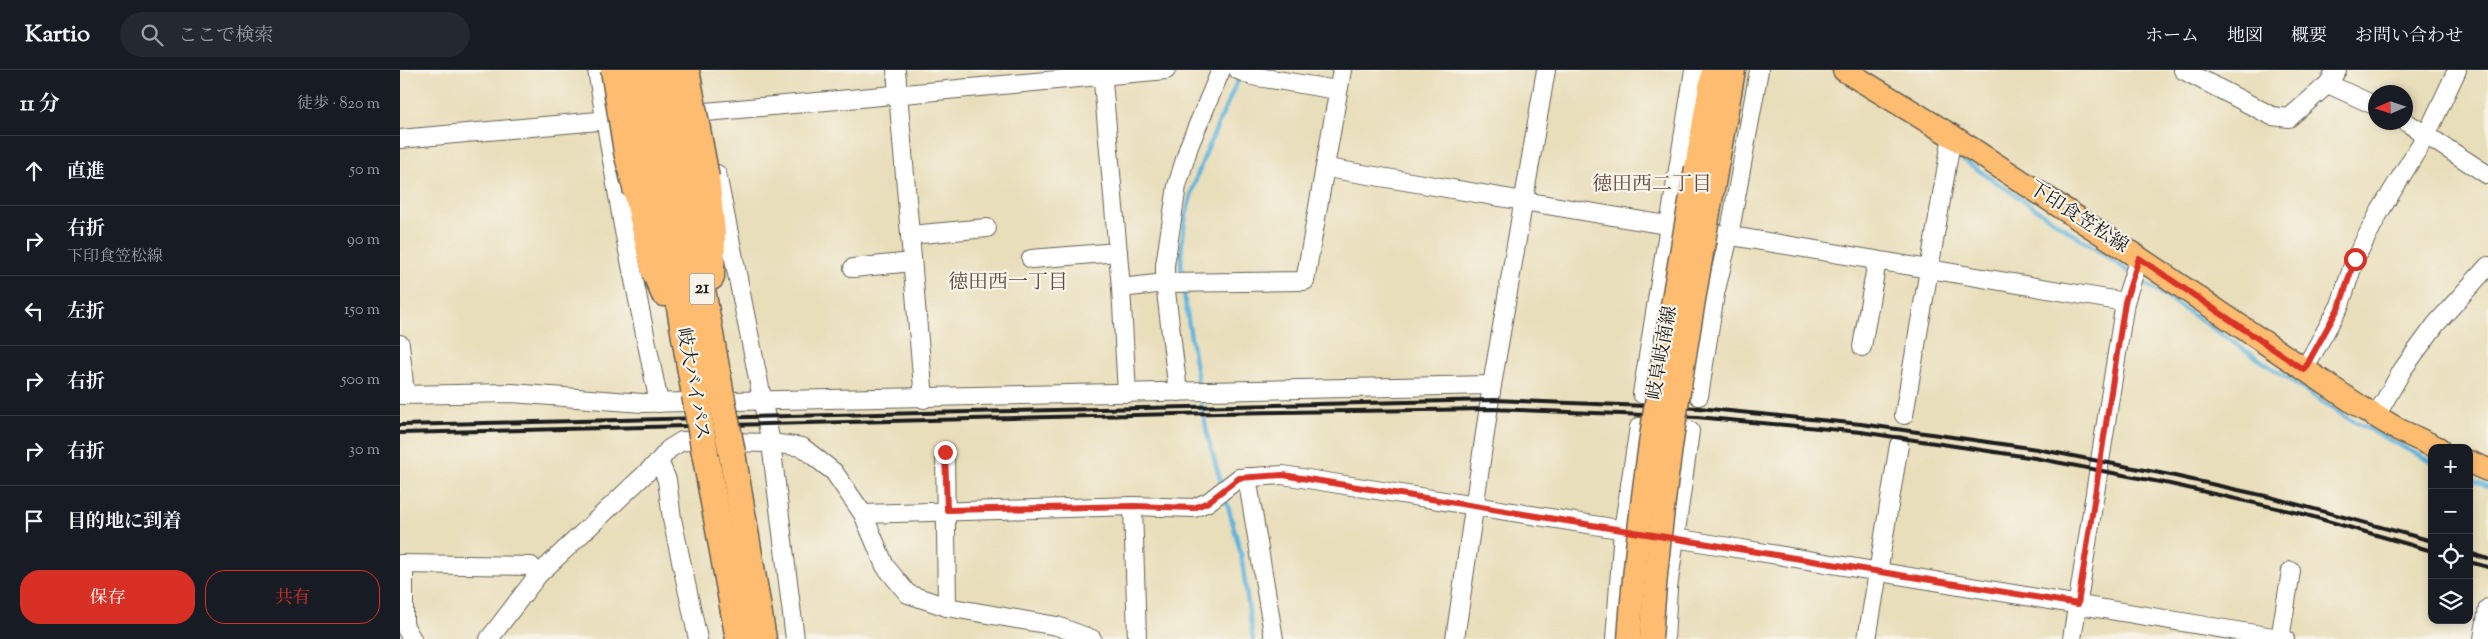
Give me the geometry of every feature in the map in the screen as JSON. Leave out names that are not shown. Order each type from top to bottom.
[{"type":"highway","name":"21","points":[[614,70],[627,152],[671,185],[686,70]]},
{"type":"highway","name":"岐大バイパス","points":[[637,70],[671,185],[710,330],[763,639]]},
{"type":"highway","name":"岐大バイパス","points":[[662,70],[683,337],[738,639]]},
{"type":"main road","name":"岐阜岐南線","points":[[1651,639],[1665,480],[1706,170],[1713,70]]},
{"type":"main road","name":"岐阜岐南線","points":[[1629,639],[1643,480],[1659,374],[1706,170],[1734,70]]},
{"type":"main road","name":"下印食笠松線","points":[[1844,70],[2304,370],[2399,430],[2429,444]]},
{"type":"main road","points":[[2473,464],[2488,470]]},
{"type":"street","points":[[597,70],[659,403]]},
{"type":"street","points":[[697,70],[771,442],[795,639]]},
{"type":"street","points":[[896,70],[924,399]]},
{"type":"street","points":[[400,139],[898,95],[1102,73],[1166,70]]},
{"type":"street","points":[[1182,392],[1169,283],[1165,265],[1177,186],[1189,146],[1220,70]]},
{"type":"street","points":[[1121,288],[1169,283],[1305,281],[1327,168],[1337,90],[1342,70]]},
{"type":"street","points":[[1455,639],[1492,385],[1546,70]]},
{"type":"street","points":[[1642,394],[1694,70]]},
{"type":"street","points":[[1699,396],[1715,294],[1729,236],[1759,70]]},
{"type":"street","points":[[2183,70],[2272,116],[2289,118],[2332,77],[2368,101]]},
{"type":"street","points":[[2304,370],[2340,305],[2355,259],[2380,211],[2427,134],[2457,70]]},
{"type":"street","points":[[1102,73],[1121,288],[1127,393]]},
{"type":"street","points":[[1245,73],[1337,90]]},
{"type":"street","points":[[2413,126],[2488,175]]},
{"type":"street","points":[[1904,415],[1951,140]]},
{"type":"street","points":[[1327,168],[1929,270],[2127,297]]},
{"type":"street","points":[[910,235],[987,228]]},
{"type":"street","points":[[1031,259],[1118,252]]},
{"type":"street","points":[[2072,639],[2127,297],[2138,260]]},
{"type":"street","points":[[1862,347],[1877,261]]},
{"type":"street","points":[[853,268],[912,262]]},
{"type":"street","points":[[2376,416],[2403,369],[2436,324],[2488,266]]},
{"type":"street","points":[[400,344],[402,395],[512,393],[659,403],[924,399],[1492,385]]},
{"type":"street","points":[[1615,639],[1623,530],[1639,428]]},
{"type":"street","points":[[1665,639],[1668,588],[1690,432]]},
{"type":"street","points":[[489,639],[538,575],[659,461],[669,449],[682,441],[771,442],[802,447],[834,472],[863,514],[885,566],[908,594],[947,606],[1057,626],[1092,639]]},
{"type":"street","points":[[1867,639],[1899,445]]},
{"type":"street","points":[[945,452],[947,606]]},
{"type":"street","points":[[659,461],[666,480],[672,520],[698,639]]},
{"type":"street","points":[[863,514],[947,510],[1133,506],[1194,508],[1208,502],[1243,477],[1283,475],[1878,571],[2282,639],[2291,570]]},
{"type":"street","points":[[1243,477],[1274,639]]},
{"type":"street","points":[[1133,506],[1137,639]]},
{"type":"street","points":[[412,639],[404,625],[402,564],[531,566],[538,575]]},
{"type":"street","points":[[2482,639],[2488,608]]},
{"type":"waterway","points":[[1182,280],[1181,253],[1184,226],[1190,200],[1207,149],[1240,76]]},
{"type":"waterway","points":[[1933,140],[1946,149]]},
{"type":"waterway","points":[[1953,153],[2131,273]]},
{"type":"waterway","points":[[2137,278],[2347,418],[2428,460]]},
{"type":"waterway","points":[[1183,288],[1199,388]]},
{"type":"waterway","points":[[1200,396],[1208,438],[1222,486]]},
{"type":"waterway","points":[[2473,481],[2488,487]]},
{"type":"waterway","points":[[1225,495],[1241,554],[1253,639]]},
{"type":"railway","points":[[400,425],[1494,400],[1699,408],[1861,424],[2037,449],[2270,497],[2428,540]]},
{"type":"railway","points":[[400,433],[1217,413],[1492,409],[1697,417],[1861,432],[2035,458],[2170,484],[2303,514],[2428,550]]},
{"type":"railway","points":[[2473,554],[2488,559]]},
{"type":"railway","points":[[2473,563],[2488,567]]},
{"type":"district","name":"徳田西二丁目","points":[[1652,185]]},
{"type":"district","name":"徳田西一丁目","points":[[1008,283]]},
{"type":"route","points":[[945,452],[947,510],[1133,506],[1194,508],[1208,502],[1239,478],[1283,475],[2078,604],[2125,302],[2139,258],[2304,370],[2340,305],[2355,259]]}]
